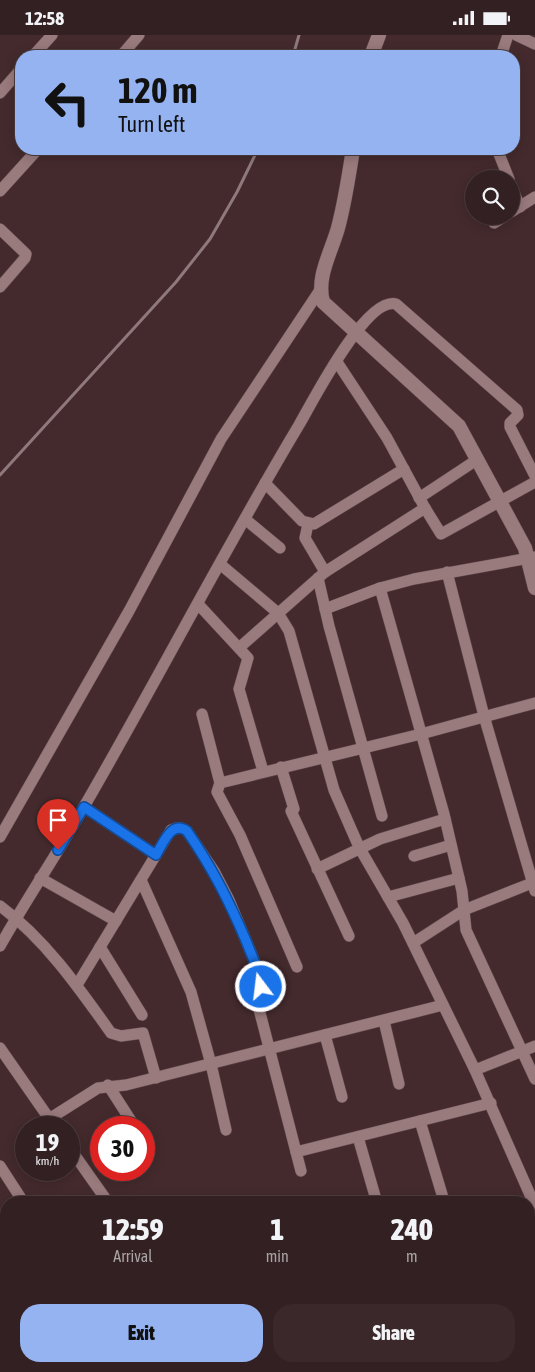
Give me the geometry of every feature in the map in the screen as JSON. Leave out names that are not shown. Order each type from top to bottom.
[{"type":"street","points":[[38,50],[52,35]]},
{"type":"street","points":[[125,50],[139,35]]},
{"type":"street","points":[[373,50],[379,35]]},
{"type":"street","points":[[502,50],[508,35]]},
{"type":"street","points":[[516,35],[535,44]]},
{"type":"street","points":[[0,93],[15,76]]},
{"type":"street","points":[[0,191],[33,155]]},
{"type":"street","points":[[352,155],[338,228],[321,280],[320,290],[323,302],[459,426],[532,557],[535,588]]},
{"type":"street","points":[[499,155],[505,170]]},
{"type":"street","points":[[520,207],[535,197]]},
{"type":"street","points":[[0,229],[26,255],[25,259],[0,287]]},
{"type":"street","points":[[0,837],[129,611],[221,439],[320,290]]},
{"type":"street","points":[[0,946],[84,807],[265,483],[336,362],[354,332],[382,306],[391,303],[396,304],[517,410],[518,415],[510,423],[510,427],[535,476]]},
{"type":"street","points":[[336,362],[388,438],[424,509],[440,533],[443,534],[535,482]]},
{"type":"street","points":[[419,498],[478,459]]},
{"type":"street","points":[[265,483],[302,521],[308,524],[318,523],[404,469]]},
{"type":"street","points":[[240,647],[322,575],[424,509]]},
{"type":"street","points":[[245,519],[280,548]]},
{"type":"street","points":[[308,524],[305,537],[322,575],[325,609],[382,816]]},
{"type":"street","points":[[325,609],[380,588],[447,572],[532,557]]},
{"type":"street","points":[[220,564],[278,613],[289,631],[334,790],[359,847],[413,943],[475,1069],[531,1196]]},
{"type":"street","points":[[413,943],[464,910],[534,887],[484,716],[447,572]]},
{"type":"street","points":[[380,588],[445,819],[459,879],[466,930],[535,1079]]},
{"type":"street","points":[[198,604],[247,654],[248,662],[239,681],[239,689],[263,771]]},
{"type":"street","points":[[220,783],[421,734],[535,703]]},
{"type":"street","points":[[202,714],[220,783],[217,792],[240,835],[297,967]]},
{"type":"street","points":[[281,767],[292,810],[317,869],[349,935]]},
{"type":"street","points":[[84,807],[156,855]]},
{"type":"street","points":[[317,869],[359,847],[445,819]]},
{"type":"street","points":[[77,985],[171,830],[176,827],[187,831],[214,871],[229,900],[258,972],[261,987],[258,1009],[301,1171]]},
{"type":"street","points":[[414,856],[451,845]]},
{"type":"street","points":[[40,878],[116,921]]},
{"type":"street","points":[[388,897],[459,879]]},
{"type":"street","points":[[141,881],[191,992],[212,1064],[226,1130]]},
{"type":"street","points":[[0,906],[16,918],[77,985],[111,1033],[121,1036],[139,1032],[145,1035],[156,1078]]},
{"type":"street","points":[[100,947],[142,1015]]},
{"type":"street","points":[[61,1116],[98,1088],[108,1085],[126,1085],[156,1078],[443,1005]]},
{"type":"street","points":[[384,1021],[399,1084]]},
{"type":"street","points":[[325,1035],[342,1097]]},
{"type":"street","points":[[475,1069],[535,1046]]},
{"type":"street","points":[[0,1048],[47,1116]]},
{"type":"street","points":[[108,1085],[128,1116]]},
{"type":"street","points":[[296,1152],[491,1103]]},
{"type":"street","points":[[420,1121],[442,1196]]},
{"type":"street","points":[[358,1137],[375,1196]]},
{"type":"street","points":[[80,1163],[104,1196]]},
{"type":"street","points":[[0,1165],[20,1196]]},
{"type":"railway","points":[[295,50],[299,35]]},
{"type":"railway","points":[[0,475],[176,282],[210,239],[237,192],[255,155]]},
{"type":"route","points":[[58,850],[84,807],[156,855],[171,830],[176,827],[187,831],[214,871],[229,900],[258,972],[261,987]]}]
